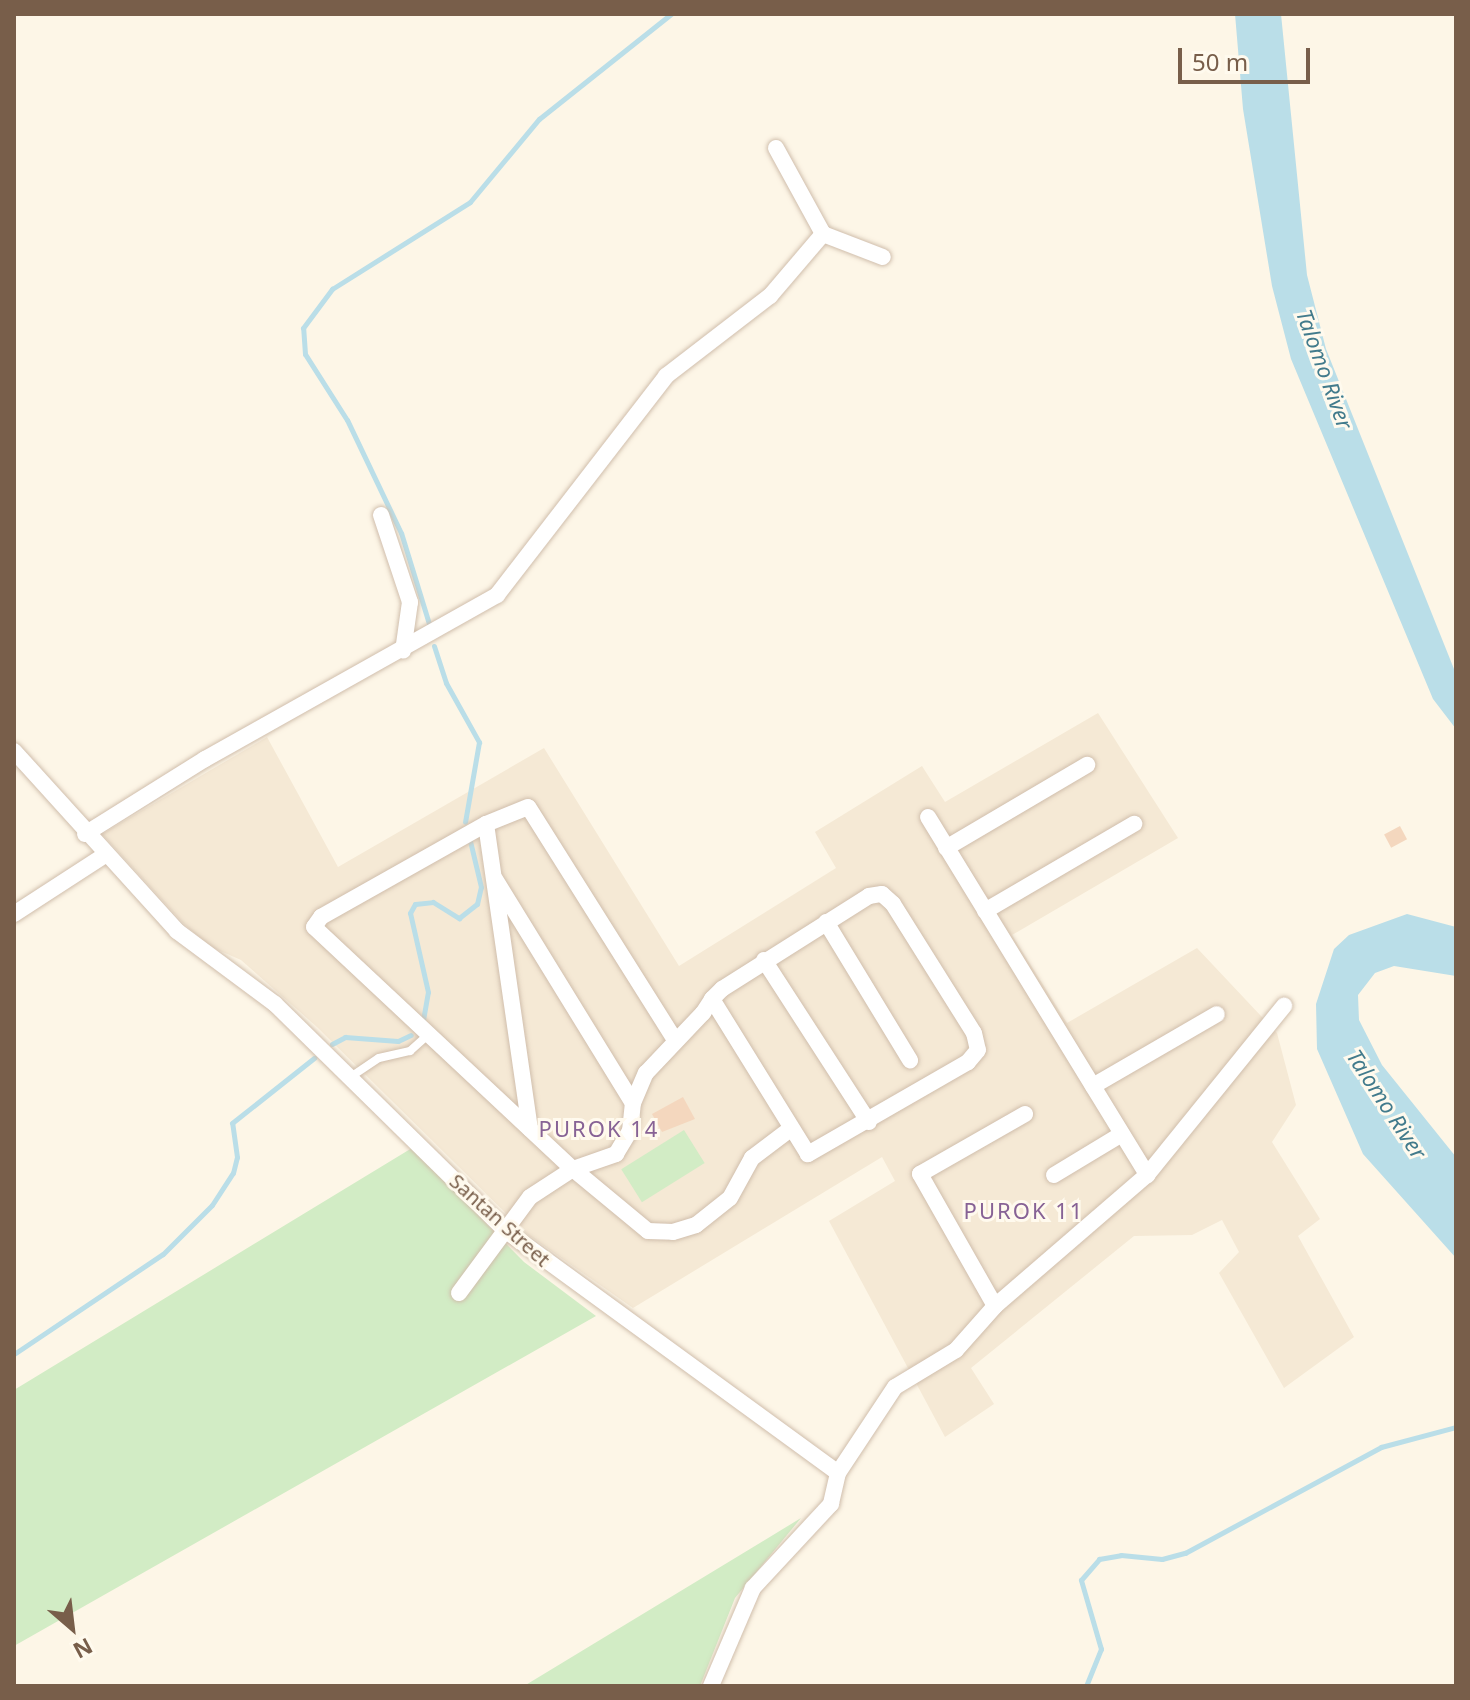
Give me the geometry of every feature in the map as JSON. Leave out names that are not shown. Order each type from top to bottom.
[{"type":"street","points":[[776,148],[823,234],[883,257]]},
{"type":"street","points":[[85,834],[205,759],[403,651],[497,595],[666,376],[770,296],[823,234]]},
{"type":"street","points":[[381,515],[410,602],[403,651]]},
{"type":"street","name":"Santan Street","points":[[14,751],[85,834],[202,954],[251,982],[352,1076],[505,1230],[838,1473]]},
{"type":"street","points":[[946,848],[1087,765]]},
{"type":"street","points":[[675,1040],[533,810],[515,809],[486,824],[321,917],[314,927],[573,1169],[634,1223],[648,1231],[673,1232],[696,1225],[730,1198],[742,1169],[789,1130]]},
{"type":"street","points":[[928,817],[1147,1175]]},
{"type":"street","points":[[486,824],[530,1129]]},
{"type":"street","points":[[985,911],[1134,824]]},
{"type":"street","points":[[14,914],[105,855]]},
{"type":"street","points":[[491,873],[633,1103]]},
{"type":"street","points":[[459,1293],[530,1197],[573,1169],[616,1154],[630,1131],[633,1103],[646,1073],[712,999],[764,960],[869,896],[888,897],[978,1042],[968,1062],[813,1154],[804,1151],[789,1130],[712,999]]},
{"type":"street","points":[[826,922],[910,1060]]},
{"type":"street","points":[[764,960],[869,1122]]},
{"type":"street","points":[[711,1686],[753,1588],[831,1504],[838,1473],[883,1399],[956,1350],[995,1306],[1147,1175],[1284,1006]]},
{"type":"street","points":[[1093,1086],[1217,1014]]},
{"type":"street","points":[[995,1306],[920,1174],[1025,1114]]},
{"type":"street","points":[[1054,1175],[1122,1134]]},
{"type":"lane","points":[[352,1076],[379,1058],[410,1051],[429,1034]]},
{"type":"shaded area","points":[[1098,713],[1178,838],[1012,935],[1067,1023],[1197,948],[1277,1033],[1296,1105],[1272,1142],[1320,1219],[1298,1236],[1354,1337],[1284,1388],[1219,1273],[1239,1252],[1222,1220],[1192,1235],[1134,1236],[971,1368],[994,1404],[945,1437],[829,1221],[895,1181],[882,1157],[633,1308],[527,1234],[317,1027],[241,960],[209,946],[183,923],[102,834],[267,737],[338,867],[544,748],[679,966],[836,868],[815,832],[922,766],[945,802]]},
{"type":"green space","points":[[684,1130],[705,1163],[642,1202],[621,1169]]},
{"type":"green space","points":[[412,1148],[524,1262],[596,1316],[14,1646],[14,1390]]},
{"type":"green space","points":[[801,1518],[735,1598],[700,1686],[524,1686]]},
{"type":"water","name":"Talomo River","points":[[1235,14],[1281,14],[1307,275],[1326,349],[1456,674],[1456,729],[1433,699],[1291,359],[1272,286],[1243,109]]},
{"type":"water","name":"Talomo River","points":[[1407,914],[1456,927],[1456,976],[1394,966],[1375,973],[1358,995],[1359,1020],[1382,1065],[1456,1157],[1456,1258],[1363,1154],[1317,1049],[1316,1004],[1334,949],[1349,935]]},
{"type":"building","points":[[1400,826],[1407,839],[1391,848],[1384,834]]},
{"type":"building","points":[[683,1097],[695,1119],[662,1132],[652,1114]]},
{"type":"waterway","points":[[430,627],[401,533],[347,420],[305,354],[303,328],[332,289],[470,202],[539,119],[671,14]]},
{"type":"waterway","points":[[434,646],[446,683],[479,742],[465,822]]},
{"type":"waterway","points":[[423,1020],[428,992],[410,913],[415,904],[433,902],[459,918],[477,904],[481,887],[470,841]]},
{"type":"waterway","points":[[332,1044],[345,1037],[398,1041],[411,1035]]},
{"type":"waterway","points":[[14,1354],[163,1254],[212,1205],[233,1173],[237,1157],[232,1123],[314,1058]]},
{"type":"waterway","points":[[1086,1686],[1101,1649],[1081,1580],[1099,1559],[1121,1555],[1162,1559],[1185,1553],[1381,1447],[1456,1427]]},
{"type":"district","name":"PUROK 14","points":[[599,1129]]},
{"type":"district","name":"PUROK 11","points":[[1024,1211]]}]
